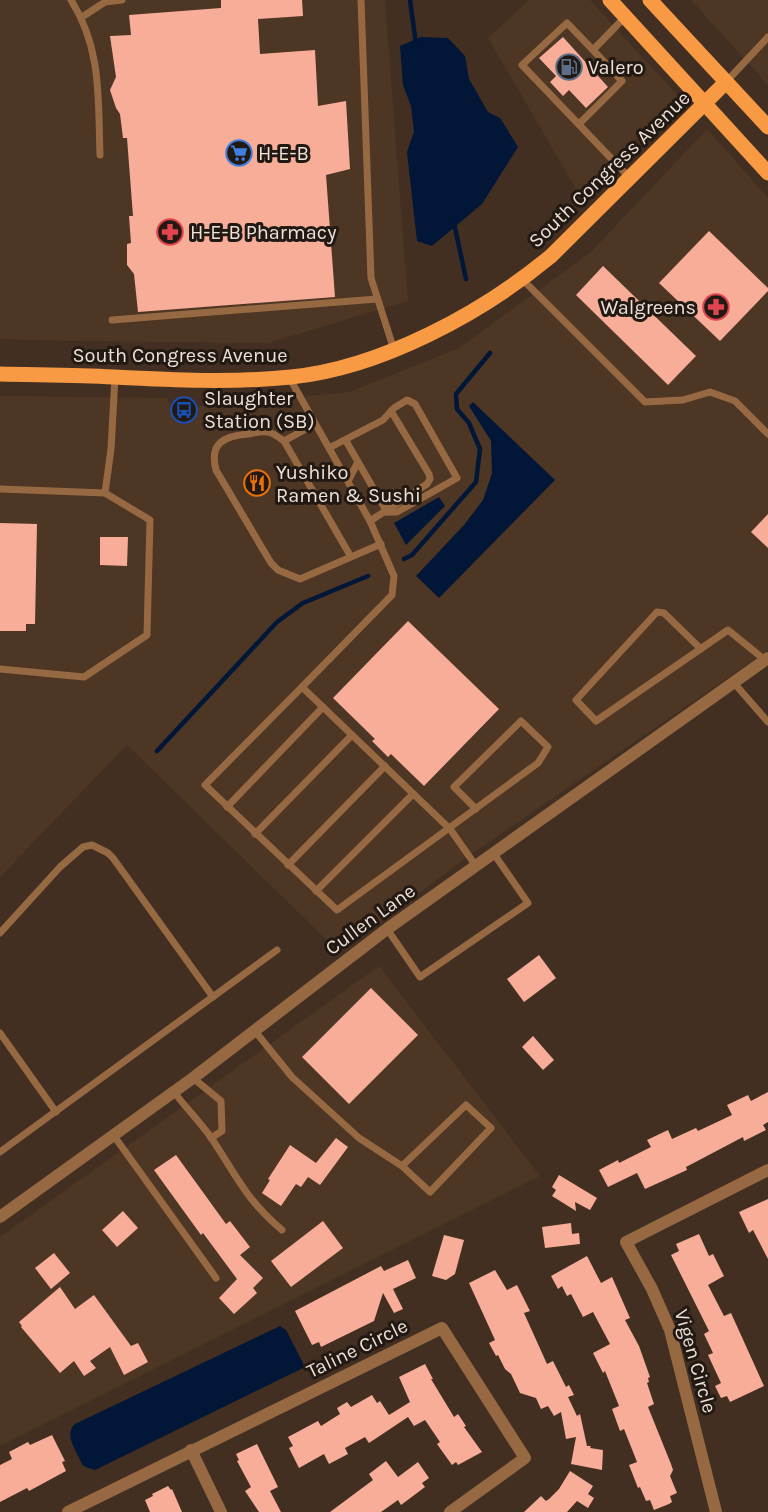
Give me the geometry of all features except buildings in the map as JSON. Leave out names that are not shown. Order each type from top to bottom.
[{"type":"main road","points":[[610,0],[768,173]]},
{"type":"main road","points":[[650,0],[768,128]]},
{"type":"main road","name":"South Congress Avenue","points":[[0,374],[115,377],[140,380],[289,377],[330,370],[394,350],[437,331],[523,279],[579,230],[629,177],[726,82]]},
{"type":"street","name":"Cullen Lane","points":[[0,1217],[193,1078],[387,929],[766,659]]},
{"type":"street","name":"Vigen Circle","points":[[716,1512],[670,1330],[652,1289],[626,1242],[768,1170]]},
{"type":"street","name":"Taline Circle","points":[[68,1512],[442,1328],[525,1458],[450,1512]]},
{"type":"street","points":[[191,1450],[221,1512]]},
{"type":"lane","points":[[72,0],[91,40],[97,75],[100,155]]},
{"type":"lane","points":[[81,17],[105,2],[122,0]]},
{"type":"lane","points":[[362,0],[371,278],[394,350]]},
{"type":"lane","points":[[593,50],[626,17]]},
{"type":"lane","points":[[579,124],[622,81],[567,23],[522,65],[629,177]]},
{"type":"lane","points":[[726,82],[768,37]]},
{"type":"lane","points":[[523,279],[645,402],[683,400],[710,392],[735,401],[768,434]]},
{"type":"lane","points":[[112,320],[377,299]]},
{"type":"lane","points":[[105,493],[111,449],[115,377]]},
{"type":"lane","points":[[289,377],[381,544],[394,576],[392,595],[205,785],[337,910],[538,764],[548,747],[521,721],[454,787],[476,809]]},
{"type":"lane","points":[[329,448],[383,420],[407,400],[415,404],[458,478],[397,512],[387,512]]},
{"type":"lane","points":[[370,521],[427,484],[430,479],[391,411]]},
{"type":"lane","points":[[284,441],[315,424]]},
{"type":"lane","points":[[351,557],[284,441],[268,432],[232,435],[215,448],[216,470],[271,563],[278,570],[300,579],[351,557],[381,544]]},
{"type":"lane","points":[[346,441],[387,512]]},
{"type":"lane","points":[[348,481],[358,462]]},
{"type":"lane","points":[[0,489],[105,493],[150,520],[147,634],[84,677],[0,669]]},
{"type":"lane","points":[[701,649],[664,613],[657,612],[576,700],[596,721],[701,649],[728,630],[766,659]]},
{"type":"lane","points":[[734,683],[768,722]]},
{"type":"lane","points":[[302,687],[450,829],[476,866]]},
{"type":"lane","points":[[227,807],[323,707]]},
{"type":"lane","points":[[255,834],[352,735]]},
{"type":"lane","points":[[288,865],[385,766]]},
{"type":"lane","points":[[316,891],[413,794]]},
{"type":"lane","points":[[0,933],[60,867],[82,847],[92,844],[108,853],[112,858],[213,997]]},
{"type":"lane","points":[[387,929],[420,977],[528,903],[494,854]]},
{"type":"lane","points":[[0,1152],[277,950]]},
{"type":"lane","points":[[254,1030],[292,1077],[358,1138],[402,1166],[430,1192],[491,1128],[466,1105],[402,1166]]},
{"type":"lane","points":[[0,1033],[56,1112]]},
{"type":"lane","points":[[193,1078],[220,1101],[222,1131],[211,1138]]},
{"type":"lane","points":[[174,1092],[211,1138],[236,1181],[263,1214],[282,1230]]},
{"type":"lane","points":[[114,1136],[216,1278]]},
{"type":"shaded area","points":[[0,0],[385,0],[408,301],[268,343],[0,339]]},
{"type":"shaded area","points":[[529,0],[590,0],[679,97],[579,194],[488,38]]},
{"type":"shaded area","points":[[691,0],[768,0],[768,85]]},
{"type":"shaded area","points":[[707,129],[768,198],[768,650],[473,853],[339,952],[127,745],[0,877],[0,396],[167,398],[173,409],[349,392],[459,348],[591,252]]},
{"type":"shaded area","points":[[379,966],[540,1176],[0,1446],[0,1237]]},
{"type":"water","points":[[421,37],[448,38],[465,56],[469,79],[488,112],[500,118],[518,147],[482,204],[432,246],[417,241],[407,152],[414,132],[411,106],[403,85],[400,46]]},
{"type":"water","points":[[473,402],[555,480],[439,598],[416,576],[464,525],[483,500],[492,473],[491,441],[469,406]]},
{"type":"water","points":[[439,497],[445,506],[406,545],[394,523]]},
{"type":"water","points":[[280,1326],[286,1330],[304,1365],[303,1368],[95,1470],[82,1464],[74,1449],[70,1433],[75,1424]]},
{"type":"waterway","points":[[410,0],[416,44]]},
{"type":"waterway","points":[[454,223],[466,279]]},
{"type":"waterway","points":[[404,559],[412,555],[476,482],[480,449],[469,423],[457,409],[456,394],[490,353]]},
{"type":"waterway","points":[[157,751],[277,622],[303,603],[368,576]]},
{"type":"place","name":"Valero","points":[[569,67]]},
{"type":"place","name":"H-E-B","points":[[239,153]]},
{"type":"place","name":"H-E-B Pharmacy","points":[[170,232]]},
{"type":"place","name":"Walgreens","points":[[716,307]]},
{"type":"place","name":"Slaughter Station (SB)","points":[[184,410]]},
{"type":"place","name":"Yushiko Ramen & Sushi","points":[[257,483]]}]
